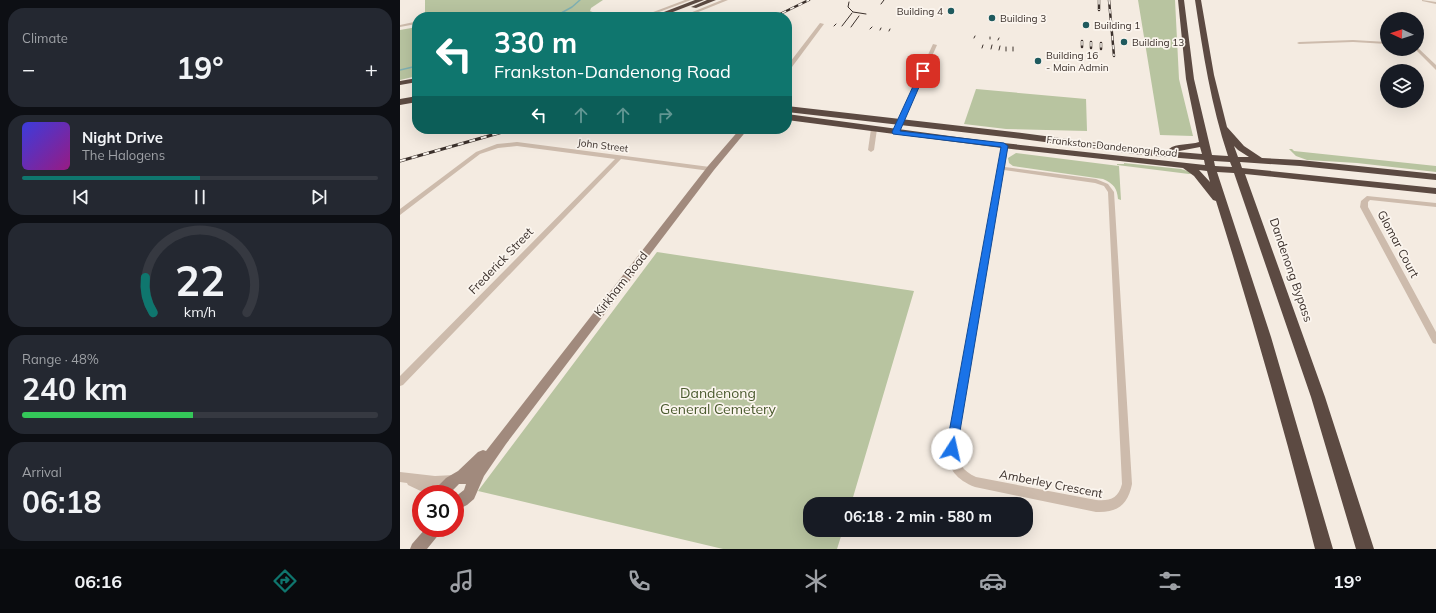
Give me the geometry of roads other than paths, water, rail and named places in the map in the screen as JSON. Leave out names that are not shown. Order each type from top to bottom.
[{"type":"highway","points":[[668,12],[701,0]]},
{"type":"highway","points":[[682,12],[714,0]]},
{"type":"highway","points":[[1181,0],[1189,74],[1207,157],[1243,267],[1324,549]]},
{"type":"highway","name":"Dandenong Bypass","points":[[1198,0],[1210,75],[1223,127],[1318,397],[1365,549]]},
{"type":"highway","points":[[400,83],[412,81]]},
{"type":"highway","points":[[400,102],[412,100]]},
{"type":"highway","name":"Frankston-Dandenong Road","points":[[792,110],[1007,134],[1143,152],[1259,159],[1436,177]]},
{"type":"highway","name":"Frankston-Dandenong Road","points":[[792,118],[1004,146],[1211,168],[1279,173],[1436,191]]},
{"type":"highway","points":[[896,132],[900,122]]},
{"type":"highway","points":[[1223,127],[1241,148],[1259,159]]},
{"type":"highway","points":[[1004,146],[1007,134]]},
{"type":"highway","points":[[1143,152],[1193,147],[1204,143]]},
{"type":"highway","points":[[1184,165],[1198,174],[1221,202]]},
{"type":"highway","points":[[1243,184],[1254,179],[1279,173]]},
{"type":"street","points":[[656,12],[688,0]]},
{"type":"street","points":[[695,12],[726,0]]},
{"type":"street","points":[[1424,0],[1436,3]]},
{"type":"street","points":[[400,26],[412,23]]},
{"type":"street","points":[[792,63],[822,24]]},
{"type":"street","points":[[1299,42],[1380,42]]},
{"type":"street","points":[[900,122],[935,45]]},
{"type":"street","points":[[1424,55],[1436,68]]},
{"type":"street","points":[[871,150],[874,129]]},
{"type":"street","points":[[711,168],[733,134]]},
{"type":"street","name":"Kirkham Road","points":[[463,480],[479,471],[500,440],[711,168],[740,134]]},
{"type":"street","name":"John Street","points":[[400,213],[473,157],[493,147],[517,144],[711,168]]},
{"type":"street","name":"Amberley Crescent","points":[[1001,168],[1096,181],[1106,185],[1111,192],[1127,484],[1125,495],[1121,500],[1112,505],[1096,506],[975,482],[964,477],[953,464],[952,449],[1004,146]]},
{"type":"street","name":"Frederick Street","points":[[400,382],[620,157]]},
{"type":"street","name":"Glomar Court","points":[[1436,205],[1369,198],[1365,202],[1364,207],[1436,340]]},
{"type":"street","points":[[404,478],[463,480],[472,489],[470,494],[464,498]]},
{"type":"street","points":[[404,478],[419,485]]},
{"type":"street","points":[[451,485],[463,480]]},
{"type":"street","points":[[416,549],[423,537]]},
{"type":"street","points":[[416,549],[427,537]]},
{"type":"waterway","points":[[563,12],[580,0]]},
{"type":"waterway","points":[[400,70],[412,67]]},
{"type":"tram line","points":[[881,4],[884,0]]},
{"type":"tram line","points":[[849,2],[848,7],[853,12],[866,14]]},
{"type":"tram line","points":[[842,26],[852,13]]},
{"type":"tram line","points":[[851,27],[859,16]]},
{"type":"tram line","points":[[991,49],[992,45]]},
{"type":"tram line","points":[[999,50],[1000,46]]},
{"type":"railway","points":[[784,12],[809,0]]},
{"type":"railway","points":[[1099,0],[1099,10]]},
{"type":"railway","points":[[1109,0],[1114,56]]},
{"type":"railway","points":[[1082,41],[1082,47]]},
{"type":"railway","points":[[1091,42],[1091,48]]},
{"type":"railway","points":[[1101,43],[1101,49]]},
{"type":"railway","points":[[400,161],[495,134]]},
{"type":"place","name":"Building 4","points":[[951,11]]},
{"type":"place","name":"Building 3","points":[[992,18]]},
{"type":"place","name":"Building 1","points":[[1086,25]]},
{"type":"place","name":"Building 13","points":[[1124,42]]},
{"type":"place","name":"Building 16 - Main Admin","points":[[1038,61]]},
{"type":"park label","name":"Dandenong General Cemetery","points":[[718,402]]}]
